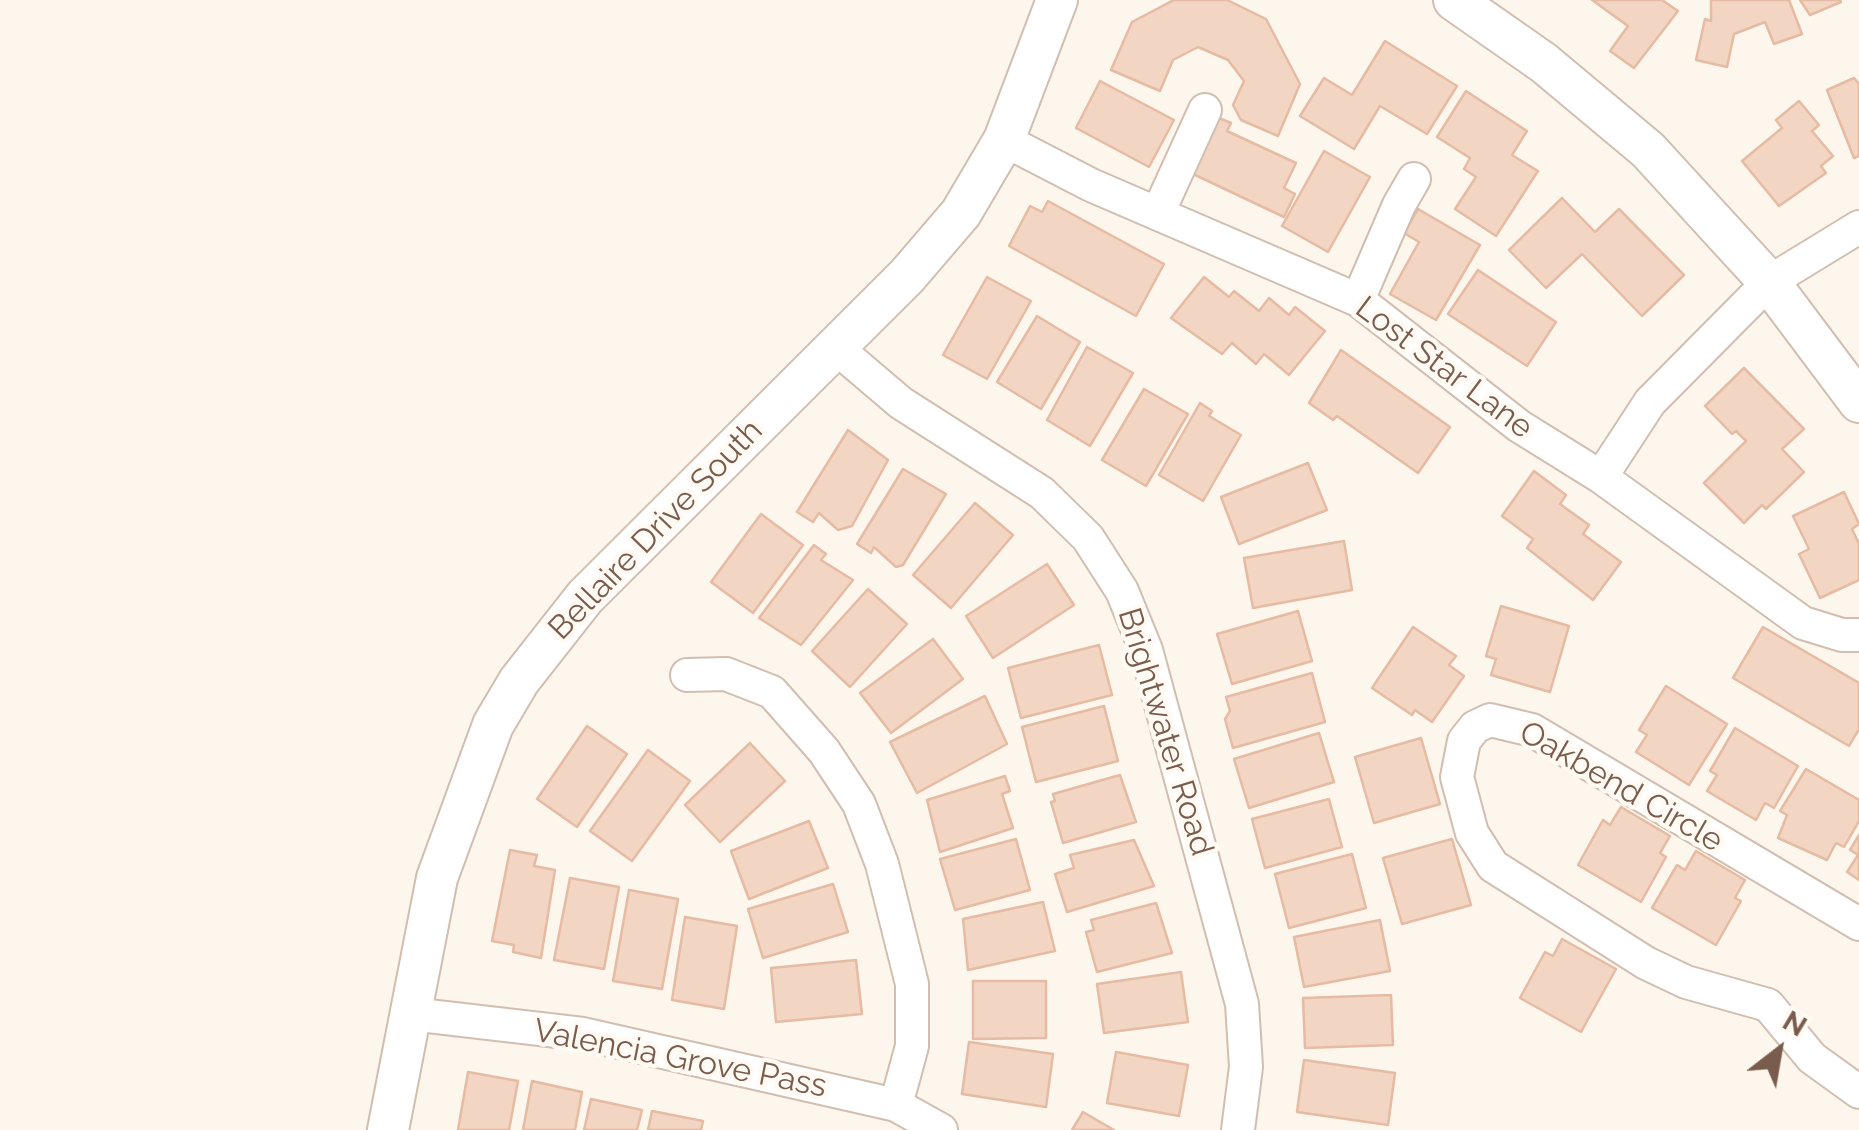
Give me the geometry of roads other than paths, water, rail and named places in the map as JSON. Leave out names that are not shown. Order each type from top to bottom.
[{"type":"street","name":"Bellaire Drive South","points":[[388,1130],[437,878],[493,725],[519,681],[585,596],[906,276],[961,213],[1004,140],[1057,0]]},
{"type":"street","points":[[1454,0],[1544,63],[1648,150],[1769,282],[1859,402]]},
{"type":"street","points":[[1158,213],[1204,110]]},
{"type":"street","name":"Lost Star Lane","points":[[1004,140],[1158,213],[1358,300],[1519,426],[1600,477],[1803,623],[1842,635],[1859,635]]},
{"type":"street","points":[[1358,300],[1398,205],[1414,179]]},
{"type":"street","points":[[1600,477],[1650,402],[1769,282],[1859,226]]},
{"type":"street","name":"Brightwater Road","points":[[834,346],[901,403],[1042,493],[1088,538],[1122,591],[1146,650],[1242,1004],[1246,1067],[1238,1130]]},
{"type":"street","points":[[687,675],[726,674],[772,692],[824,751],[859,804],[882,864],[912,984],[912,1046],[896,1105]]},
{"type":"street","name":"Oakbend Circle","points":[[1859,924],[1532,730],[1490,720],[1475,727],[1464,741],[1458,777],[1472,833],[1493,866],[1646,963],[1686,982],[1768,1004],[1812,1058],[1859,1092]]},
{"type":"street","name":"Valencia Grove Pass","points":[[411,1014],[583,1034],[896,1105],[941,1130]]}]
